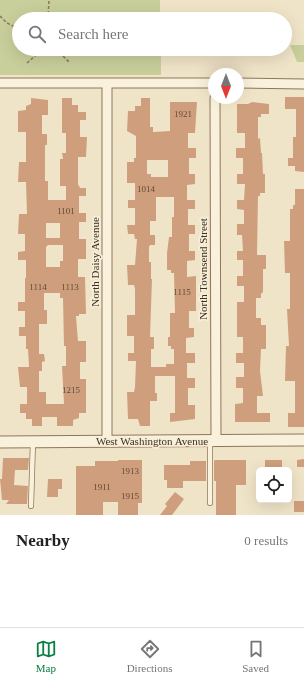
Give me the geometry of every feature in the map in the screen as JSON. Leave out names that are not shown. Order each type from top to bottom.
[{"type":"street","points":[[0,83],[208,83]]},
{"type":"street","name":"North Daisy Avenue","points":[[107,83],[107,441]]},
{"type":"street","points":[[244,83],[304,84]]},
{"type":"street","name":"North Townsend Street","points":[[213,440],[215,104]]},
{"type":"street","name":"West Washington Avenue","points":[[0,442],[304,440]]},
{"type":"lane","points":[[210,503],[213,440]]},
{"type":"lane","points":[[31,506],[33,441]]},
{"type":"path","points":[[48,12],[49,0]]},
{"type":"path","points":[[0,16],[12,26]]},
{"type":"path","points":[[27,63],[34,56]]},
{"type":"path","points":[[63,56],[70,63]]},
{"type":"green space","points":[[0,0],[160,0],[160,12],[12,12],[12,56],[161,56],[161,75],[0,75]]},
{"type":"green space","points":[[292,45],[304,45],[304,62],[297,62],[292,50]]},
{"type":"building","points":[[285,97],[304,97],[304,172],[295,171],[295,166],[288,166],[288,158],[293,158],[293,137],[296,137],[296,109],[285,109]]},
{"type":"building","points":[[31,98],[48,100],[48,115],[42,115],[42,134],[47,134],[47,145],[45,145],[45,181],[48,181],[48,200],[66,200],[66,186],[60,186],[60,159],[63,159],[62,153],[66,153],[66,133],[62,133],[62,98],[72,98],[72,105],[78,105],[78,112],[86,112],[86,120],[80,120],[80,137],[87,137],[86,157],[78,157],[78,184],[80,188],[86,188],[86,196],[79,196],[79,213],[86,213],[86,222],[79,222],[79,239],[86,239],[86,259],[78,259],[78,277],[85,277],[86,314],[79,314],[79,316],[76,316],[78,341],[86,341],[86,362],[80,362],[80,379],[86,379],[86,413],[79,413],[79,418],[73,420],[73,426],[57,426],[57,417],[42,417],[42,426],[32,426],[32,419],[26,419],[26,413],[20,413],[20,404],[27,404],[27,387],[20,387],[18,367],[29,367],[28,349],[26,349],[26,336],[19,336],[19,327],[25,327],[25,311],[18,311],[18,302],[25,302],[26,260],[18,260],[18,252],[25,251],[25,234],[18,234],[19,214],[27,214],[26,182],[18,182],[19,162],[26,162],[26,132],[18,132],[18,111],[26,110],[26,106],[31,104]],"holes":[[[46,223],[60,223],[60,238],[46,238]],[[48,245],[63,245],[63,261],[60,261],[60,267],[46,267],[46,247]],[[44,293],[60,293],[60,298],[63,298],[64,346],[66,346],[66,366],[62,366],[64,404],[46,404],[46,392],[39,392],[39,371],[42,371],[42,362],[45,361],[44,354],[39,354],[39,324],[47,324],[47,310],[44,310]]]},
{"type":"building","points":[[141,98],[150,98],[150,127],[153,127],[153,132],[170,131],[170,102],[197,102],[195,133],[188,133],[188,148],[196,148],[196,158],[189,158],[189,174],[195,174],[195,184],[187,185],[187,200],[195,200],[195,209],[188,209],[188,225],[195,225],[195,234],[189,234],[189,251],[195,251],[195,260],[187,261],[187,277],[196,276],[196,311],[189,311],[189,328],[194,328],[194,337],[186,338],[186,353],[195,353],[195,363],[187,363],[187,378],[195,378],[195,388],[188,388],[188,405],[195,405],[195,419],[170,422],[170,413],[175,413],[175,376],[155,376],[155,393],[157,393],[157,401],[150,401],[150,426],[140,426],[138,419],[128,419],[127,392],[134,392],[136,361],[128,361],[128,353],[134,353],[134,336],[127,336],[127,315],[135,315],[135,289],[134,285],[128,285],[127,265],[135,265],[137,239],[135,239],[134,234],[128,234],[127,225],[135,225],[135,208],[128,208],[128,200],[135,200],[135,183],[127,183],[127,162],[134,162],[134,158],[136,158],[136,136],[127,131],[128,111],[135,111],[135,106],[141,106]],"holes":[[[147,160],[168,160],[168,177],[151,177],[151,174],[147,174]],[[156,197],[174,197],[172,237],[169,237],[167,253],[167,270],[171,270],[171,273],[174,273],[175,313],[170,313],[170,337],[168,337],[168,346],[171,346],[171,349],[174,349],[174,364],[166,364],[166,367],[151,367],[151,349],[154,349],[154,337],[150,337],[152,279],[151,262],[149,262],[149,247],[150,245],[155,245],[155,235],[150,235],[150,221],[156,221]]]},
{"type":"building","points":[[252,102],[269,104],[269,114],[261,114],[261,117],[258,117],[258,139],[260,138],[263,174],[265,174],[265,193],[260,193],[260,196],[258,196],[257,255],[266,255],[266,269],[263,269],[263,292],[261,294],[261,298],[256,298],[256,318],[261,318],[261,325],[266,325],[266,349],[261,349],[260,371],[263,396],[257,396],[257,413],[270,413],[270,422],[235,422],[235,404],[243,403],[243,388],[236,388],[236,377],[244,377],[244,363],[236,363],[236,353],[243,353],[243,337],[237,337],[237,302],[244,302],[244,286],[237,286],[237,276],[243,276],[243,260],[237,260],[237,251],[243,251],[242,235],[237,235],[237,224],[244,224],[244,210],[237,209],[237,200],[244,200],[245,184],[237,184],[237,174],[243,174],[243,158],[236,158],[236,148],[245,148],[245,133],[237,133],[237,104],[248,104]]},
{"type":"building","points":[[295,189],[304,189],[304,427],[288,427],[288,413],[295,413],[295,381],[285,381],[286,346],[289,346],[287,309],[290,309],[290,273],[285,273],[284,241],[290,241],[290,209],[293,209],[293,205],[295,205]]},
{"type":"building","points":[[3,458],[29,458],[28,470],[15,470],[14,485],[28,486],[27,504],[6,504],[9,500],[2,500],[0,479],[2,479]]},
{"type":"building","points":[[304,459],[304,467],[297,467],[297,460]]},
{"type":"building","points":[[142,460],[142,503],[138,503],[138,515],[118,515],[118,502],[103,502],[103,515],[76,515],[76,466],[95,466],[95,461]]},
{"type":"building","points":[[215,460],[246,460],[246,485],[236,485],[236,515],[216,515],[216,481],[214,481]]},
{"type":"building","points":[[265,460],[282,460],[282,467],[265,467]]},
{"type":"building","points":[[190,461],[206,461],[206,481],[183,481],[183,488],[167,488],[167,480],[164,480],[164,465],[190,465]]},
{"type":"building","points":[[48,479],[62,479],[62,489],[58,489],[58,497],[47,497]]},
{"type":"building","points":[[175,492],[184,499],[172,515],[160,515],[167,506],[165,504]]},
{"type":"building","points":[[294,501],[304,501],[304,512],[294,512]]}]
